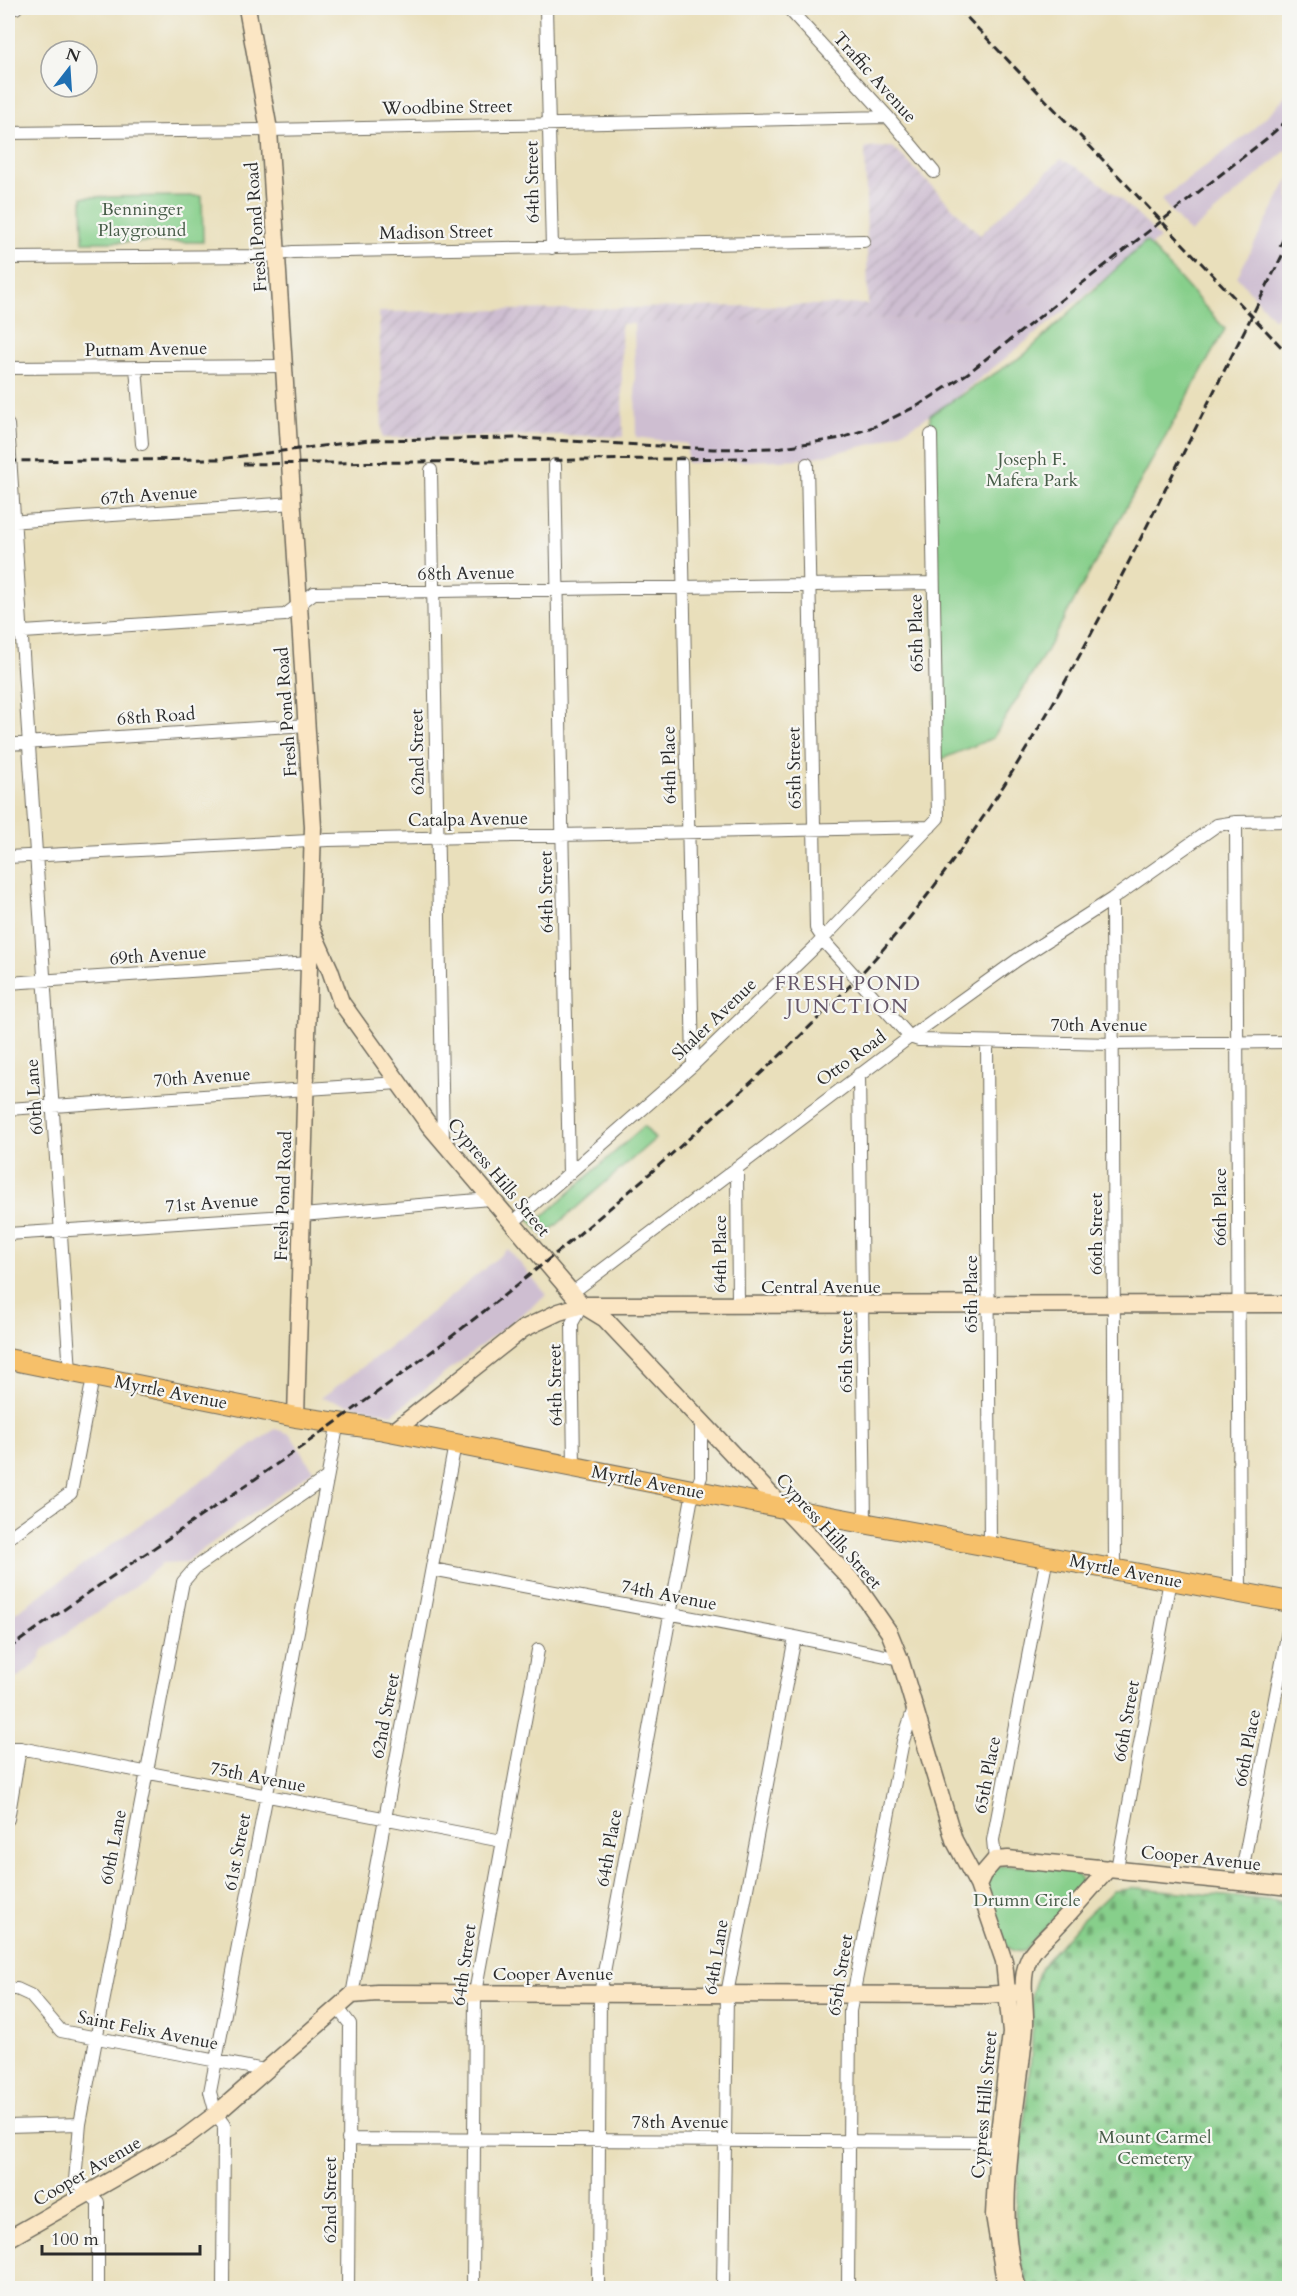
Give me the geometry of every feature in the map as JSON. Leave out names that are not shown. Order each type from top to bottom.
[{"type":"main road","name":"Fresh Pond Road","points":[[247,8],[269,130],[294,503],[313,840],[296,1417]]},
{"type":"main road","name":"Cypress Hills Street","points":[[311,928],[330,970],[340,1002]]},
{"type":"main road","name":"Cypress Hills Street","points":[[310,963],[323,990],[340,1002],[443,1142],[511,1224],[578,1299],[605,1319],[857,1586],[889,1632],[900,1659],[954,1840],[978,1885],[1015,1992],[1005,2142],[994,2215],[1006,2289]]},
{"type":"main road","name":"Central Avenue","points":[[393,1432],[523,1329],[559,1312],[578,1299],[738,1306],[1290,1304]]},
{"type":"main road","name":"Myrtle Avenue","points":[[8,1359],[296,1417],[393,1432],[783,1508],[1290,1602]]},
{"type":"main road","name":"Cooper Avenue","points":[[995,1860],[1290,1887]]},
{"type":"main road","points":[[978,1885],[983,1874],[995,1860]]},
{"type":"main road","points":[[1015,1992],[1031,1954],[1113,1869]]},
{"type":"main road","points":[[1001,1950],[1017,1957],[1031,1954]]},
{"type":"main road","name":"Cooper Avenue","points":[[8,2239],[183,2139],[216,2114],[352,1995],[475,1993],[986,1995],[1015,1992]]},
{"type":"main road","name":"Cypress Hills Street","points":[[1005,2142],[1008,2246],[1018,2289]]},
{"type":"street","points":[[8,8],[16,8]]},
{"type":"street","name":"64th Street","points":[[546,8],[552,248]]},
{"type":"street","name":"Traffic Avenue","points":[[788,8],[888,117],[934,172]]},
{"type":"street","name":"Woodbine Street","points":[[8,133],[888,117]]},
{"type":"street","name":"Madison Street","points":[[8,258],[263,256],[293,252],[864,241]]},
{"type":"street","name":"Putnam Avenue","points":[[8,368],[284,366]]},
{"type":"street","points":[[136,367],[142,444]]},
{"type":"street","name":"60th Lane","points":[[8,425],[11,522],[29,742],[70,1372]]},
{"type":"street","name":"65th Place","points":[[930,827],[938,818],[931,435]]},
{"type":"street","name":"64th Place","points":[[681,463],[693,1065]]},
{"type":"street","name":"65th Street","points":[[807,464],[816,928],[823,939],[910,1037]]},
{"type":"street","name":"64th Street","points":[[555,465],[569,1174]]},
{"type":"street","name":"62nd Street","points":[[430,470],[443,1142]]},
{"type":"street","name":"67th Avenue","points":[[11,522],[294,503]]},
{"type":"street","name":"68th Avenue","points":[[8,633],[285,615],[314,593],[933,583]]},
{"type":"street","name":"68th Road","points":[[8,744],[307,725]]},
{"type":"street","name":"Otto Road","points":[[578,1299],[737,1167],[859,1074],[1017,960],[1112,899],[1217,825],[1236,822],[1290,821]]},
{"type":"street","name":"66th Place","points":[[1236,822],[1240,1593]]},
{"type":"street","name":"Catalpa Avenue","points":[[8,857],[313,840],[930,827]]},
{"type":"street","name":"Shaler Avenue","points":[[511,1224],[693,1065],[823,939],[930,827]]},
{"type":"street","name":"66th Street","points":[[1112,899],[1115,1569]]},
{"type":"street","name":"69th Avenue","points":[[8,983],[310,963]]},
{"type":"street","name":"70th Avenue","points":[[910,1037],[919,1040],[1113,1044],[1290,1042]]},
{"type":"street","name":"65th Place","points":[[987,1042],[990,1546]]},
{"type":"street","name":"65th Street","points":[[859,1074],[864,1306],[865,1522]]},
{"type":"street","name":"70th Avenue","points":[[8,1108],[399,1083]]},
{"type":"street","name":"64th Place","points":[[737,1167],[738,1306]]},
{"type":"street","name":"71st Avenue","points":[[8,1234],[302,1215],[490,1199]]},
{"type":"street","name":"64th Street","points":[[574,1467],[572,1323],[578,1299]]},
{"type":"street","points":[[8,1538],[71,1493],[93,1377]]},
{"type":"street","name":"64th Place","points":[[598,2289],[600,1994],[691,1502],[701,1477],[702,1420]]},
{"type":"street","name":"61st Street","points":[[223,2289],[224,2125],[216,2114],[210,2092],[338,1422]]},
{"type":"street","name":"62nd Street","points":[[352,1995],[455,1444]]},
{"type":"street","name":"60th Lane","points":[[98,2289],[98,2202],[75,2180],[80,2124],[183,1582],[195,1568],[326,1478]]},
{"type":"street","name":"65th Place","points":[[995,1860],[993,1840],[1047,1557]]},
{"type":"street","name":"74th Avenue","points":[[432,1569],[900,1659]]},
{"type":"street","name":"66th Street","points":[[1113,1869],[1170,1580]]},
{"type":"street","name":"66th Place","points":[[1240,1882],[1290,1620]]},
{"type":"street","name":"64th Lane","points":[[723,2289],[727,1994],[795,1637]]},
{"type":"street","name":"64th Street","points":[[473,2289],[475,1993],[538,1650]]},
{"type":"street","name":"65th Street","points":[[848,2289],[850,2011],[903,1741],[914,1708]]},
{"type":"street","points":[[8,1819],[14,1748]]},
{"type":"street","name":"75th Avenue","points":[[14,1748],[502,1841]]},
{"type":"street","name":"Saint Felix Avenue","points":[[8,1989],[17,1989],[30,1995],[61,2031],[264,2070]]},
{"type":"street","name":"62nd Street","points":[[337,2007],[350,2024],[348,2289]]},
{"type":"street","points":[[8,2126],[80,2124]]},
{"type":"street","name":"78th Avenue","points":[[348,2139],[1005,2142]]},
{"type":"shaded area","points":[[1289,91],[1289,148],[1190,233],[1161,200],[1250,132]]},
{"type":"shaded area","points":[[893,147],[980,235],[1061,159],[1087,173],[1115,194],[1149,226],[1131,231],[1042,300],[1003,315],[983,318],[621,324],[623,437],[556,435],[382,438],[379,312],[868,304],[865,148]]},
{"type":"shaded area","points":[[1289,178],[1289,291],[1275,320],[1237,277]]},
{"type":"shaded area","points":[[1149,226],[1160,239],[1122,265],[949,403],[911,427],[877,443],[807,459],[687,463],[687,444],[636,437],[634,323],[983,318],[1003,315],[1042,300],[1131,231]]},
{"type":"shaded area","points":[[508,1249],[547,1295],[392,1414],[321,1398],[392,1345]]},
{"type":"shaded area","points":[[275,1429],[290,1434],[313,1470],[184,1563],[162,1564],[43,1650],[40,1659],[31,1668],[8,1684],[8,1618]]},
{"type":"green space","name":"Benninger Playground","points":[[202,196],[203,242],[83,242],[82,197]]},
{"type":"green space","name":"Joseph F. Mafera Park","points":[[1146,241],[1225,329],[1041,660],[993,738],[937,761],[930,415],[1024,355]]},
{"type":"green space","points":[[644,1126],[655,1139],[544,1236],[529,1219],[536,1213],[541,1218]]},
{"type":"green space","name":"Drumn Circle","points":[[997,1866],[1056,1868],[1076,1874],[1081,1880],[1077,1893],[1024,1951],[1013,1951],[1005,1944],[985,1881]]},
{"type":"green space","name":"Mount Carmel Cemetery","points":[[1138,1888],[1289,1902],[1289,2288],[1028,2288],[1019,2251],[1015,2211],[1032,2048],[1032,1992],[1041,1967],[1080,1922],[1113,1891]]},
{"type":"railway","points":[[958,8],[1290,356]]},
{"type":"railway","points":[[8,461],[219,459],[369,440],[518,438],[713,449],[777,448],[842,438],[878,425],[919,405],[968,373],[1290,118]]},
{"type":"railway","points":[[1280,246],[1290,226]]},
{"type":"railway","points":[[8,1649],[317,1436],[489,1307],[654,1170],[786,1050],[873,961],[961,850],[994,801],[1054,701],[1137,546],[1290,240]]},
{"type":"railway","points":[[243,464],[747,458]]},
{"type":"district","name":"FRESH POND JUNCTION","points":[[848,994]]}]
